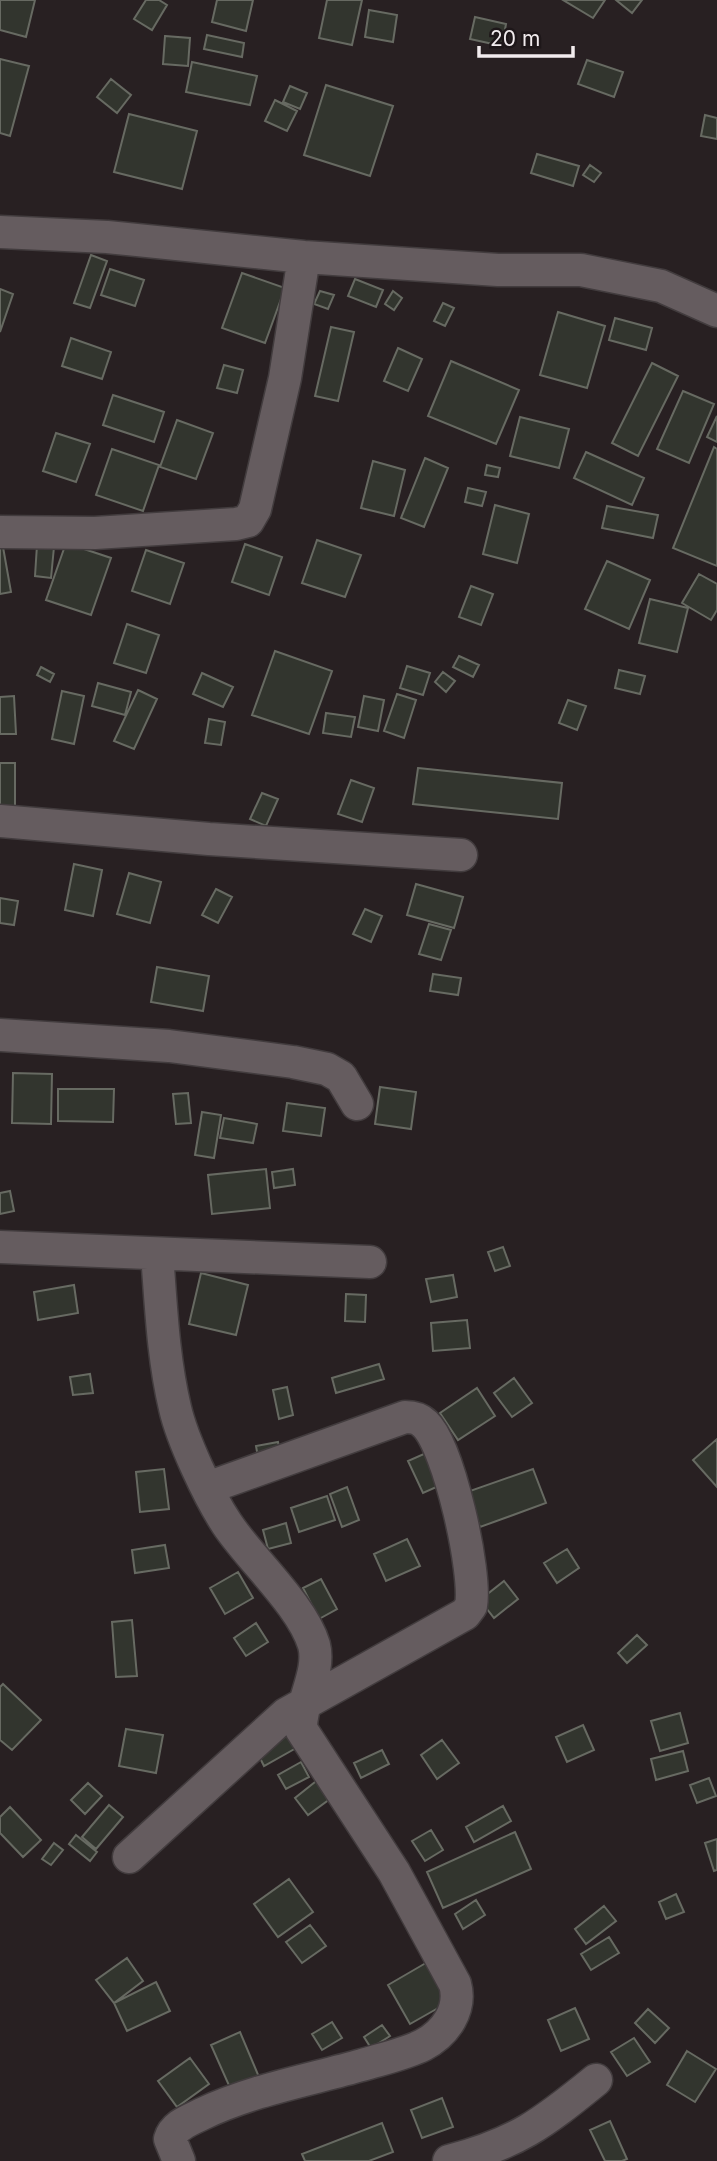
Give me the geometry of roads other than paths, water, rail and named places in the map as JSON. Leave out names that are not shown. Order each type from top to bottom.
[{"type":"street","points":[[0,232],[107,237],[304,257],[498,270],[580,270],[661,286],[717,311]]},
{"type":"street","points":[[0,532],[95,533],[248,521],[256,509],[285,378],[304,257]]},
{"type":"street","points":[[0,821],[209,839],[461,855]]},
{"type":"street","points":[[0,1035],[169,1046],[293,1062],[327,1069],[341,1077],[357,1104]]},
{"type":"street","points":[[0,1247],[370,1262]]},
{"type":"street","points":[[157,1254],[164,1340],[175,1410],[207,1488],[227,1524],[294,1609],[314,1645],[314,1663],[300,1718],[306,1738],[394,1872],[455,1984],[459,1999],[455,2011],[442,2030],[424,2044],[388,2058],[214,2108],[176,2128],[170,2139],[179,2161]]},
{"type":"street","points":[[129,1857],[264,1733],[305,1702],[465,1614],[473,1597],[461,1522],[448,1469],[433,1434],[424,1422],[405,1417],[207,1488]]},
{"type":"street","points":[[449,2161],[494,2149],[516,2139],[538,2126],[596,2080]]}]
